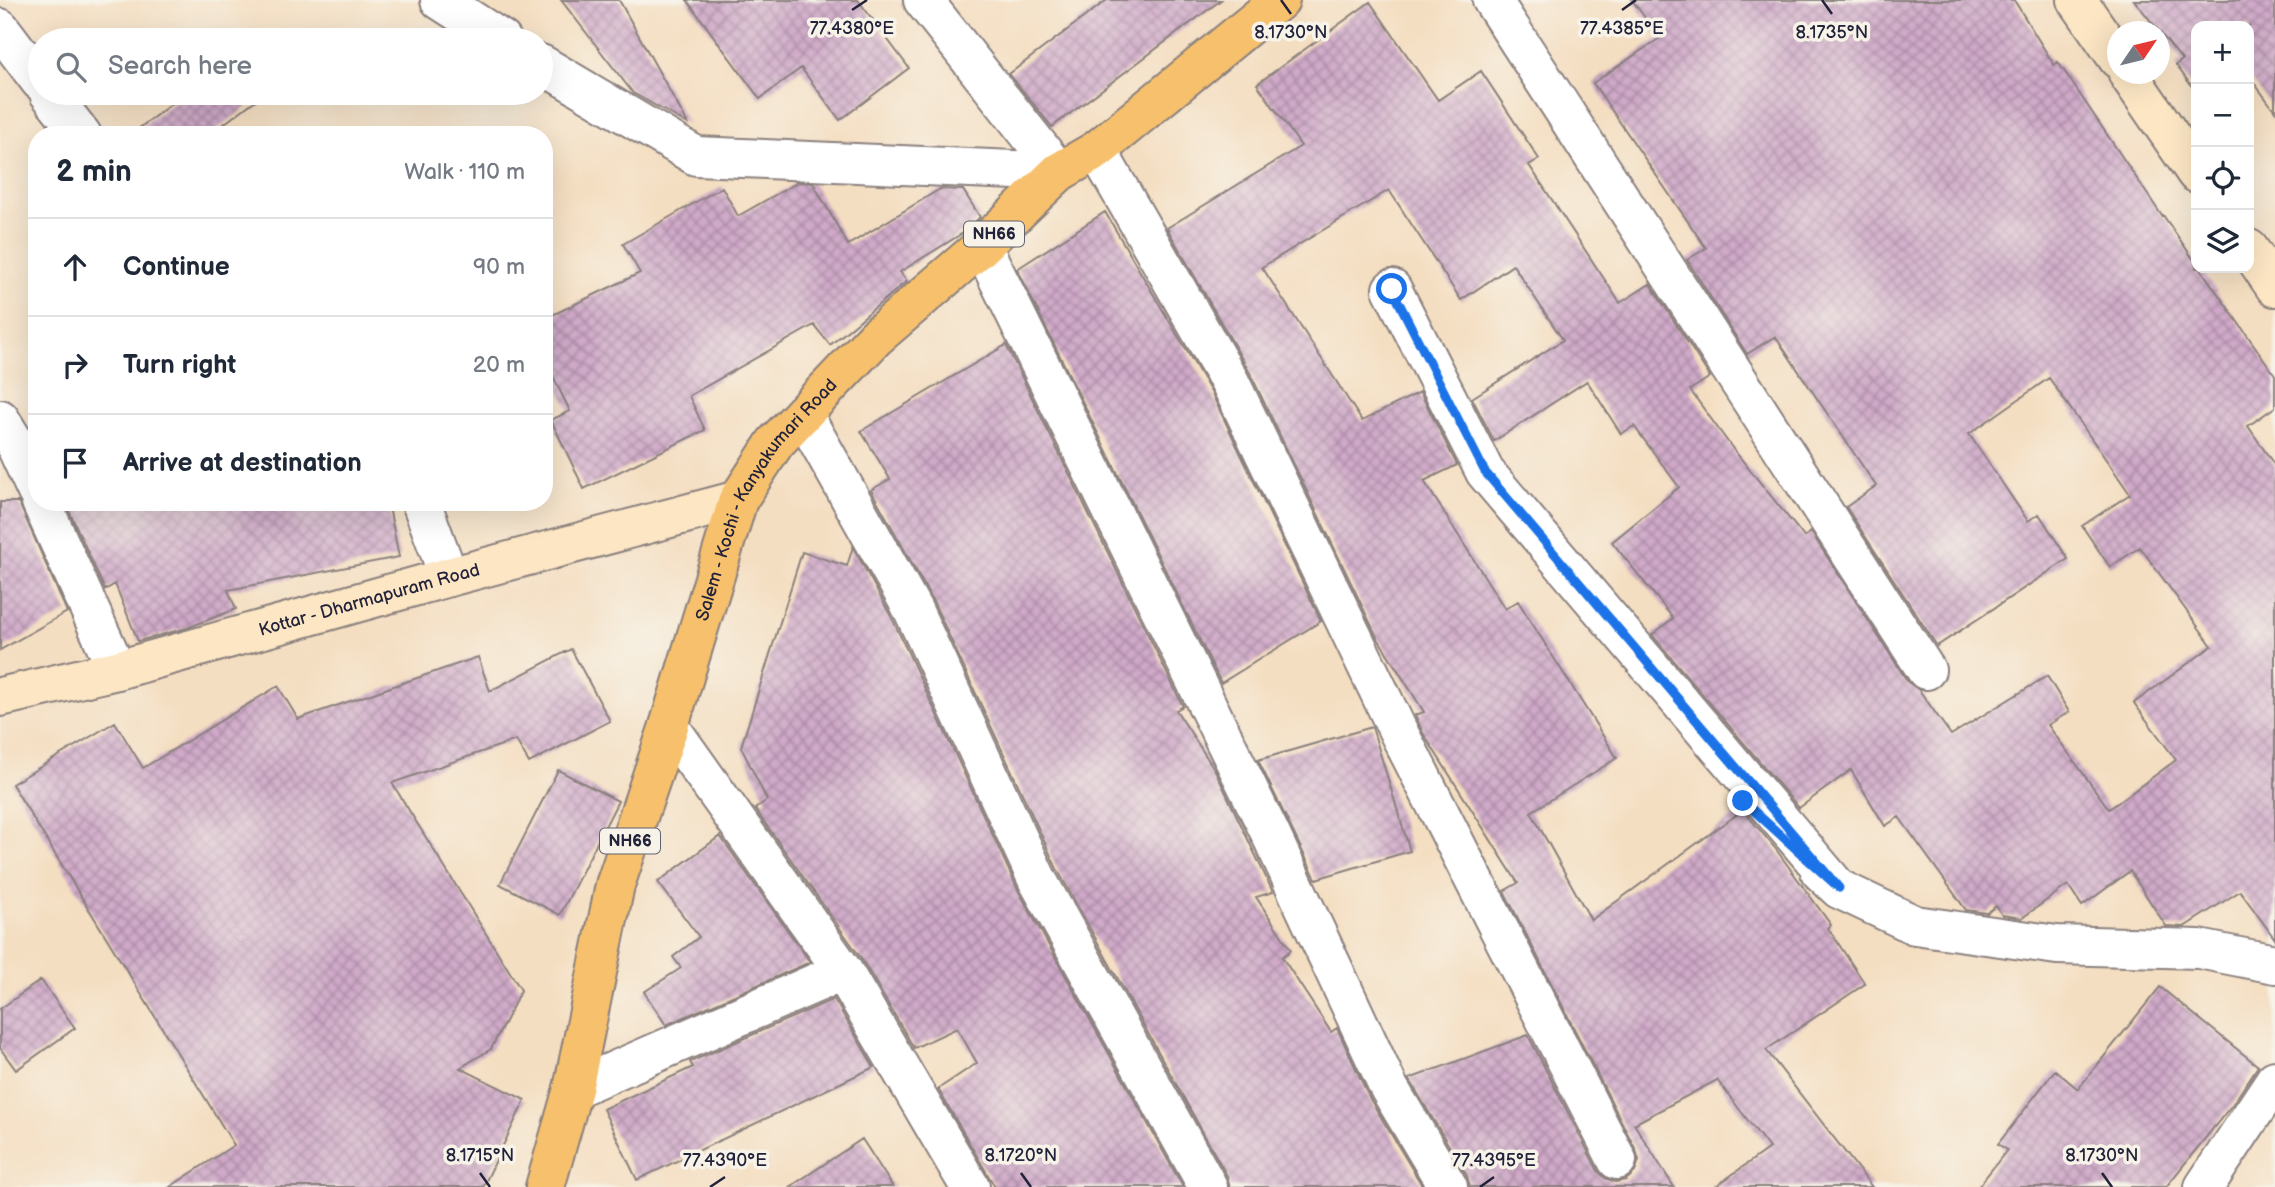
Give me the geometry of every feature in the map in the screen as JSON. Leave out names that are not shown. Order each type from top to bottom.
[{"type":"highway","name":"Salem - Kochi - Kanyakumari Road","points":[[545,1187],[573,1089],[615,885],[669,726],[738,500],[775,443],[876,337],[982,246],[1059,172],[1097,150],[1280,0]]},
{"type":"main road","points":[[2077,0],[2107,43]]},
{"type":"main road","points":[[2135,84],[2191,166]]},
{"type":"main road","points":[[2254,256],[2275,287]]},
{"type":"main road","name":"Kottar - Dharmapuram Road","points":[[0,698],[117,670],[738,500]]},
{"type":"street","points":[[440,0],[483,28]]},
{"type":"street","points":[[923,0],[1059,172]]},
{"type":"street","points":[[1492,0],[1926,670]]},
{"type":"street","points":[[0,28],[28,65]]},
{"type":"street","points":[[553,71],[696,156],[1059,172]]},
{"type":"street","points":[[59,105],[75,126]]},
{"type":"street","points":[[1097,150],[1230,382],[1400,735],[1618,1160]]},
{"type":"street","points":[[982,246],[1270,833],[1389,1088],[1448,1187]]},
{"type":"street","points":[[1392,289],[1485,472],[1839,888]]},
{"type":"street","points":[[803,414],[913,610],[1037,879],[1208,1187]]},
{"type":"street","points":[[0,419],[28,472]]},
{"type":"street","points":[[45,511],[117,670]]},
{"type":"street","points":[[424,511],[449,577]]},
{"type":"street","points":[[669,726],[843,971],[970,1187]]},
{"type":"street","points":[[1743,801],[1839,888],[1915,925],[2057,945],[2199,949],[2275,964]]},
{"type":"street","points":[[573,1089],[843,971]]},
{"type":"street","points":[[2204,1187],[2275,1080]]},
{"type":"building","points":[[561,0],[619,0],[688,124],[633,93]]},
{"type":"building","points":[[687,0],[858,0],[909,68],[840,120],[801,68],[760,99]]},
{"type":"building","points":[[1107,0],[1221,0],[1052,127],[1009,74]]},
{"type":"building","points":[[1632,0],[2014,0],[2054,65],[2058,62],[2191,256],[2191,273],[2204,273],[2275,375],[2275,407],[2248,426],[2275,466],[2275,939],[2240,891],[2184,927],[2166,926],[2130,871],[2082,906],[2068,885],[2022,918],[2002,915],[1996,906],[1987,913],[1966,910],[1899,817],[1885,826],[1851,770],[1799,808],[1652,635],[1673,618],[1612,542],[1679,487],[1634,426],[1621,434],[1587,381],[1494,441],[1472,398],[1563,340],[1513,265],[1461,300],[1389,190],[1262,267],[1362,421],[1420,392],[1457,465],[1424,481],[1505,609],[1518,601],[1617,758],[1531,812],[1591,920],[1743,810],[1775,848],[1831,925],[1828,928],[1865,984],[1766,1050],[1872,1187],[1715,1187],[1769,1148],[1717,1080],[1634,1124],[1674,1187],[1470,1187],[1467,1176],[1409,1079],[1528,1035],[1598,1171],[1615,1182],[1626,1180],[1635,1172],[1639,1160],[1504,891],[1518,883],[1423,733],[1415,715],[1424,712],[1377,637],[1250,373],[1167,228],[1301,146],[1257,84],[1370,2],[1438,100],[1481,71],[1539,159],[1529,165],[1620,303],[1650,284],[1710,377],[1690,390],[1733,449],[1804,537],[1811,532],[1908,682],[1919,690],[1951,735],[2047,676],[2069,712],[2048,725],[2109,809],[2176,760],[2134,703],[2212,646],[2140,547],[2110,567],[2082,526],[2130,494],[2049,378],[1969,434],[2028,521],[2039,514],[2068,559],[1937,646],[1846,507],[1876,486],[1777,339],[1774,337],[1747,354],[1687,260],[1706,248],[1593,83],[1660,38]]},
{"type":"building","points":[[2134,0],[2275,0],[2275,111],[2254,83],[2254,21],[2191,21],[2191,85],[2176,65],[2182,60],[2170,45],[2170,21],[2151,21]]},
{"type":"building","points":[[170,105],[249,105],[221,126],[142,126]]},
{"type":"building","points":[[798,182],[813,183],[848,245],[940,189],[963,190],[980,217],[966,231],[900,272],[907,281],[830,345],[814,325],[689,396],[705,430],[584,489],[553,424],[553,419],[570,411],[553,376],[553,315],[640,273],[623,244],[722,187],[738,216]]},
{"type":"building","points":[[1105,212],[1211,392],[1321,621],[1221,683],[1017,269]]},
{"type":"building","points":[[1006,345],[1183,706],[1176,710],[1215,770],[1273,892],[1256,897],[1291,950],[1282,957],[1331,1032],[1337,1028],[1370,1099],[1423,1187],[1230,1187],[1227,1176],[1057,869],[933,601],[871,490],[890,479],[861,431]]},
{"type":"building","points":[[0,502],[18,502],[20,505],[67,612],[0,650]]},
{"type":"building","points":[[69,511],[390,511],[399,557],[228,590],[236,609],[187,628],[138,641],[115,584],[105,590]]},
{"type":"building","points":[[853,547],[893,620],[1018,890],[1183,1187],[995,1187],[938,1089],[977,1063],[957,1028],[914,1048],[861,958],[755,809],[767,800],[741,747],[802,552],[847,566]]},
{"type":"building","points":[[571,649],[610,721],[529,763],[516,740],[392,783],[521,990],[491,1049],[460,1068],[525,1100],[483,1187],[170,1187],[234,1145],[12,784],[115,722],[143,768],[278,686],[298,719],[478,657],[490,691]]},
{"type":"building","points":[[1372,727],[1410,851],[1316,879],[1258,760]]},
{"type":"building","points":[[558,770],[618,801],[560,915],[500,884]]},
{"type":"building","points":[[720,836],[810,962],[666,1025],[644,992],[681,968],[673,957],[699,937],[658,882]]},
{"type":"building","points":[[41,980],[75,1028],[16,1070],[0,1048],[0,1009]]},
{"type":"building","points":[[2160,987],[2258,1066],[2232,1105],[2166,1187],[1978,1187],[2007,1150],[1998,1144],[2055,1070],[2078,1089]]},
{"type":"building","points":[[834,999],[874,1067],[637,1180],[603,1109],[693,1067],[690,1062]]},
{"type":"building","points":[[862,1139],[893,1187],[790,1187]]},
{"type":"route","points":[[1392,289],[1485,472],[1839,888],[1743,801]]}]
